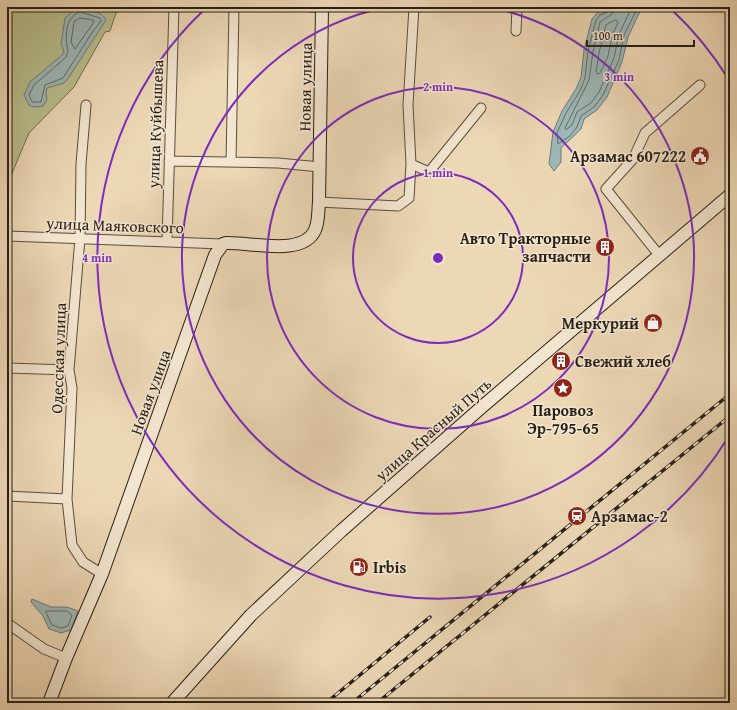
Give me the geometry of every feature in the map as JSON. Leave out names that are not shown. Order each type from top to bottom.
[{"type":"main road","name":"Новая улица","points":[[49,703],[66,658],[102,574],[215,255],[223,244],[238,243],[282,246],[296,245],[308,241],[315,230],[319,202],[322,7]]},
{"type":"main road","name":"улица Красный Путь","points":[[172,703],[251,615],[287,580],[478,410],[730,195]]},
{"type":"street","name":"улица Куйбышева","points":[[167,241],[174,7]]},
{"type":"street","points":[[231,162],[234,7]]},
{"type":"street","name":"Новая улица","points":[[311,7],[322,7]]},
{"type":"street","points":[[319,202],[398,206],[409,198],[411,164],[408,106],[414,7]]},
{"type":"street","points":[[516,31],[517,7]]},
{"type":"street","points":[[659,255],[606,189],[633,159],[645,134],[700,85]]},
{"type":"street","name":"Одесская улица","points":[[86,105],[82,164],[80,238],[69,370],[72,388],[67,499],[72,544],[83,562],[102,574]]},
{"type":"street","points":[[411,164],[429,172],[481,108]]},
{"type":"street","points":[[169,161],[231,162],[320,167]]},
{"type":"street","name":"улица Маяковского","points":[[7,236],[223,244]]},
{"type":"street","points":[[7,368],[69,370]]},
{"type":"street","points":[[7,496],[67,499]]},
{"type":"street","points":[[7,623],[44,649],[66,658]]},
{"type":"green space","points":[[17,7],[118,7],[110,31],[105,32],[74,87],[29,133],[7,185],[7,13]]},
{"type":"water","points":[[611,7],[642,7],[628,37],[622,62],[607,97],[597,110],[584,119],[581,129],[561,148],[561,162],[554,171],[549,164],[553,132],[562,111],[576,89],[581,77],[584,50],[592,19],[598,12]]},
{"type":"water","points":[[80,8],[101,14],[106,20],[67,80],[64,83],[47,88],[47,100],[43,106],[34,107],[29,105],[24,95],[30,82],[62,55],[64,51],[61,44],[65,18],[73,11]]},
{"type":"water","points":[[32,599],[51,607],[67,607],[78,611],[71,630],[61,633],[49,629],[43,616],[31,602]]},
{"type":"railway","points":[[352,703],[730,394]]},
{"type":"railway","points":[[377,703],[730,416]]},
{"type":"railway","points":[[326,703],[430,617]]},
{"type":"place","name":"Арзамас 607222","points":[[700,156]]},
{"type":"place","name":"Авто Тракторные запчасти","points":[[605,247]]},
{"type":"place","name":"Меркурий","points":[[653,323]]},
{"type":"place","name":"Свежий хлеб","points":[[561,361]]},
{"type":"place","name":"Паровоз Эр-795-65","points":[[563,388]]},
{"type":"place","name":"Арзамас-2","points":[[577,516]]},
{"type":"place","name":"Irbis","points":[[359,567]]}]
